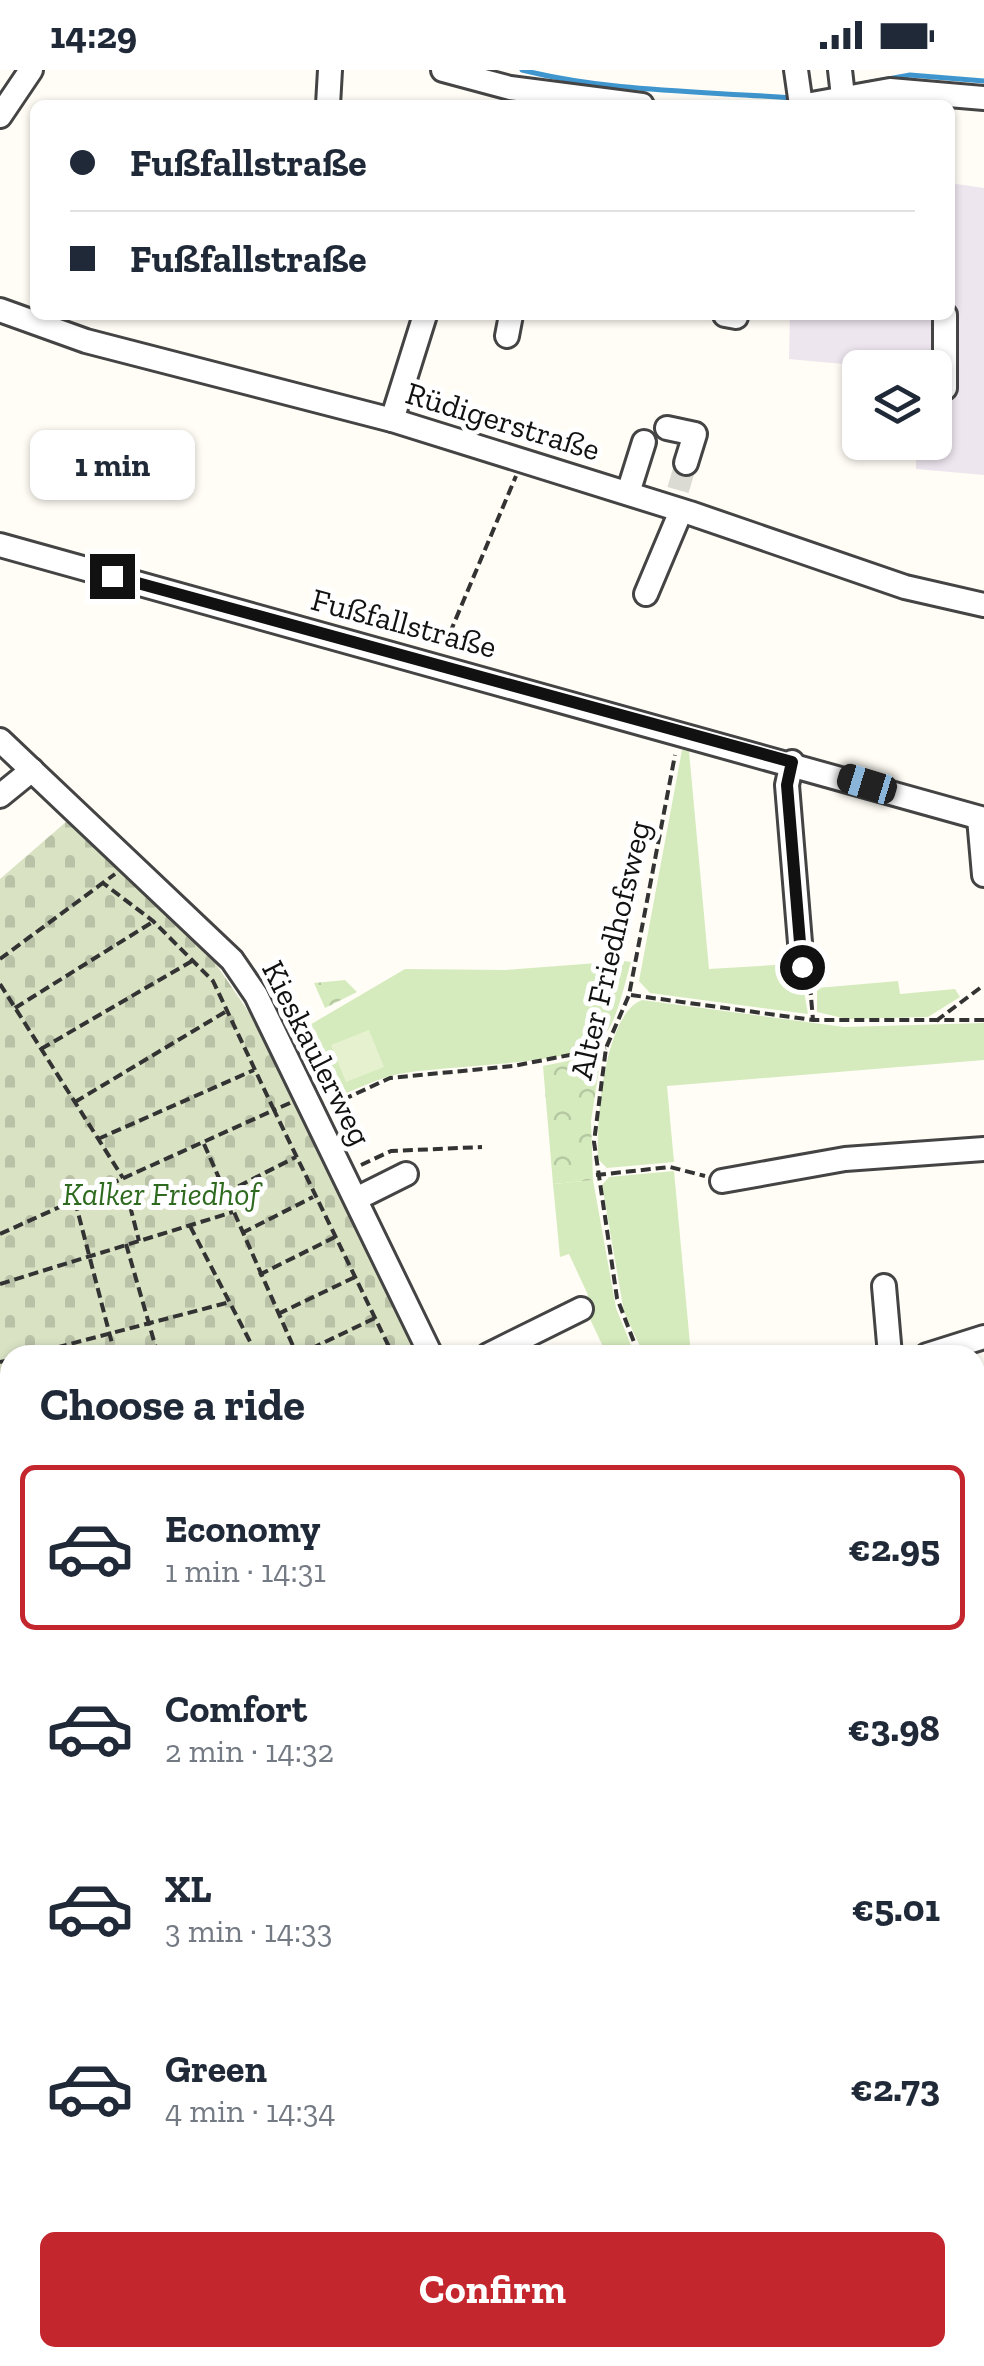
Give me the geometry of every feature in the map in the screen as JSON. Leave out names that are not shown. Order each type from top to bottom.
[{"type":"street","points":[[0,116],[30,70]]},
{"type":"street","points":[[328,100],[330,70]]},
{"type":"street","points":[[443,70],[609,100]]},
{"type":"street","points":[[796,70],[802,100]]},
{"type":"street","points":[[840,70],[842,100]]},
{"type":"street","points":[[846,100],[890,90],[935,99],[984,98]]},
{"type":"street","name":"Rüdigerstraße","points":[[0,310],[86,341],[392,420],[628,494],[677,503],[905,588],[984,605]]},
{"type":"street","points":[[392,420],[423,320]]},
{"type":"street","points":[[944,320],[944,350]]},
{"type":"street","points":[[667,428],[695,434],[686,463]]},
{"type":"street","points":[[628,494],[644,442]]},
{"type":"street","points":[[646,594],[677,503]]},
{"type":"street","name":"Fußfallstraße","points":[[0,545],[792,762],[982,818],[984,875]]},
{"type":"street","name":"Kieskaulerweg","points":[[0,740],[232,960],[256,995],[426,1345]]},
{"type":"street","points":[[792,762],[787,785],[802,967]]},
{"type":"street","points":[[0,785],[28,766]]},
{"type":"street","points":[[0,796],[28,766]]},
{"type":"street","points":[[722,1181],[845,1159],[984,1148]]},
{"type":"street","points":[[356,1199],[406,1174]]},
{"type":"street","points":[[884,1286],[889,1345]]},
{"type":"street","points":[[508,1345],[581,1309]]},
{"type":"street","points":[[959,1345],[984,1337]]},
{"type":"path","points":[[437,666],[522,462]]},
{"type":"path","name":"Alter Friedhofsweg","points":[[635,1345],[617,1298],[594,1142],[606,1048],[629,995],[654,881],[675,757],[675,730]]},
{"type":"path","points":[[0,959],[115,874]]},
{"type":"path","points":[[103,883],[153,922],[220,992],[225,1012],[387,1345]]},
{"type":"path","points":[[15,1008],[153,922]]},
{"type":"path","points":[[41,1049],[192,960]]},
{"type":"path","points":[[802,967],[809,976],[813,1020]]},
{"type":"path","points":[[0,984],[123,1180]]},
{"type":"path","points":[[935,1022],[984,985]]},
{"type":"path","points":[[629,995],[813,1020],[984,1020]]},
{"type":"path","points":[[75,1102],[225,1012]]},
{"type":"path","points":[[314,1113],[390,1078],[513,1066],[606,1048]]},
{"type":"path","points":[[98,1139],[254,1070]]},
{"type":"path","points":[[0,1234],[274,1110]]},
{"type":"path","points":[[204,1144],[293,1345]]},
{"type":"path","points":[[225,1193],[296,1158]]},
{"type":"path","points":[[596,1175],[670,1167],[722,1181]]},
{"type":"path","points":[[242,1234],[316,1196]]},
{"type":"path","points":[[75,1201],[113,1345]]},
{"type":"path","points":[[130,1206],[139,1241]]},
{"type":"path","points":[[0,1284],[233,1212]]},
{"type":"path","points":[[190,1226],[252,1345]]},
{"type":"path","points":[[259,1274],[335,1237]]},
{"type":"path","points":[[126,1244],[155,1345]]},
{"type":"path","points":[[278,1314],[355,1278]]},
{"type":"path","points":[[65,1345],[230,1302]]},
{"type":"path","points":[[319,1345],[375,1318]]},
{"type":"shaded area","points":[[955,184],[984,188],[984,475],[916,469],[916,460],[952,460],[952,350],[842,350],[842,364],[789,359],[790,320],[955,320]]},
{"type":"green space","points":[[682,750],[689,751],[709,969],[792,964],[801,974],[808,1014],[650,993],[639,981]]},
{"type":"green space","name":"Kalker Friedhof","points":[[67,821],[216,964],[250,1014],[412,1345],[0,1345],[0,879]]},
{"type":"green space","points":[[631,962],[606,1034],[586,1049],[563,1055],[394,1075],[329,1100],[296,1033],[405,969],[506,970]]},
{"type":"green space","points":[[345,980],[357,992],[325,1008],[314,983]]},
{"type":"green space","points":[[898,981],[900,994],[955,989],[960,997],[928,1017],[847,1019],[817,1012],[817,988]]},
{"type":"green space","points":[[642,1000],[844,1027],[984,1023],[984,1060],[667,1086],[674,1162],[607,1168],[598,1159],[605,1071],[619,1026],[629,1009]]},
{"type":"green space","points":[[369,1030],[384,1067],[346,1082],[331,1045]]},
{"type":"green space","points":[[595,1057],[600,1063],[591,1121],[593,1180],[553,1184],[543,1066]]},
{"type":"green space","points":[[674,1171],[690,1345],[639,1345],[624,1312],[602,1185],[609,1177]]},
{"type":"green space","points":[[593,1180],[616,1308],[631,1345],[602,1345],[581,1300],[588,1295],[569,1254],[560,1257],[553,1184]]},
{"type":"waterway","points":[[522,70],[622,87],[792,98]]},
{"type":"waterway","points":[[861,84],[910,75],[984,81]]},
{"type":"tunnel","points":[[678,490],[686,463]]},
{"type":"route","points":[[112,576],[792,762],[787,785],[802,967]]}]
